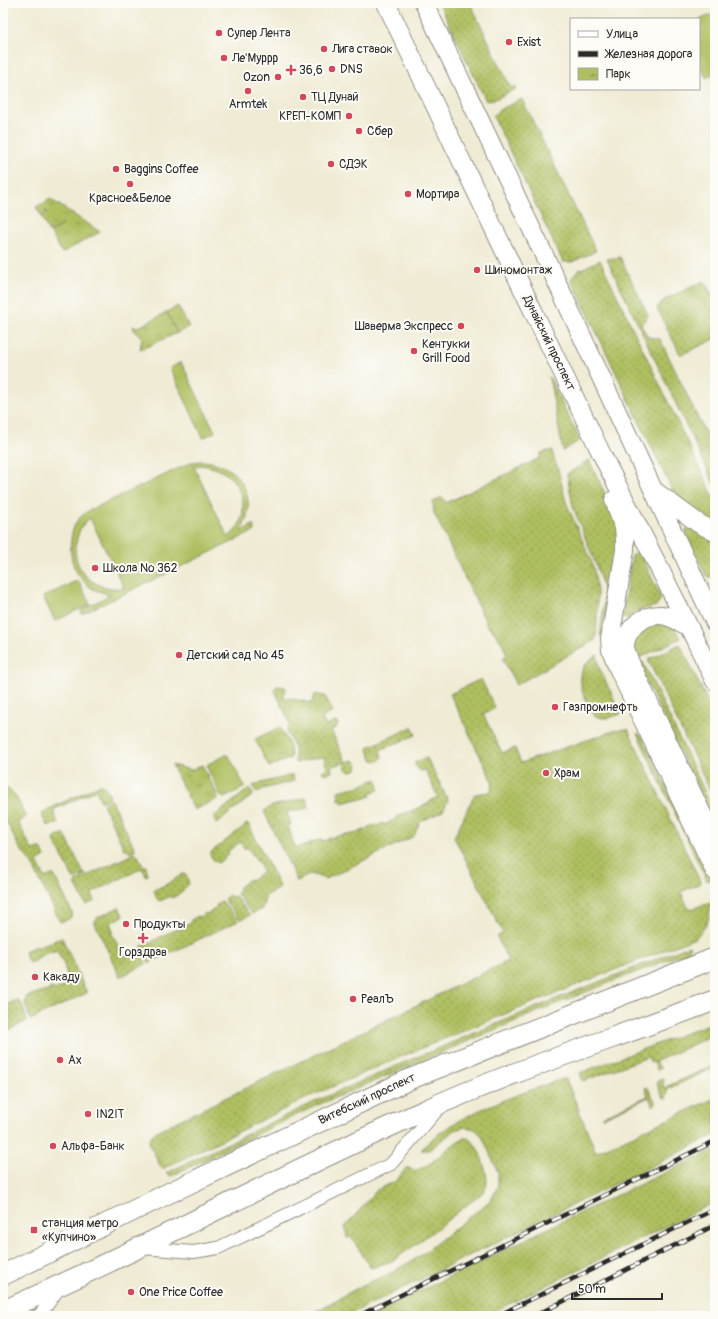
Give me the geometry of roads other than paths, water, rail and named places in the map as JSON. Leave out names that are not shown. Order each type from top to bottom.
[{"type":"main road","name":"Дунайский проспект","points":[[386,3],[603,457],[715,681]]},
{"type":"main road","points":[[424,3],[554,276],[715,622]]},
{"type":"main road","points":[[603,457],[607,485],[624,528],[625,539],[625,550],[611,626],[611,650],[715,871]]},
{"type":"main road","points":[[654,491],[698,523],[715,532]]},
{"type":"main road","points":[[689,627],[664,616],[656,615],[648,617],[631,630],[625,647],[631,665],[715,841]]},
{"type":"main road","name":"Витебский проспект","points":[[3,1275],[176,1190],[410,1079],[715,958]]},
{"type":"main road","points":[[3,1311],[139,1248],[280,1178],[445,1102],[496,1081],[624,1035],[715,1000]]},
{"type":"street","points":[[139,1248],[194,1252],[218,1248],[391,1164],[445,1102]]},
{"type":"street","name":"Витебский проспект","points":[[3,1264],[29,1262]]},
{"type":"street","points":[[37,1316],[40,1315],[63,1284]]},
{"type":"railway","points":[[358,1316],[715,1141]]},
{"type":"railway","points":[[497,1316],[715,1209]]},
{"type":"railway","points":[[534,1316],[715,1225]]},
{"type":"place","name":"Супер Лента","points":[[219,33]]},
{"type":"place","name":"Exist","points":[[509,42]]},
{"type":"place","name":"Лига ставок","points":[[324,49]]},
{"type":"place","name":"Ле'Муррр","points":[[224,58]]},
{"type":"place","name":"DNS","points":[[332,69]]},
{"type":"place","name":"36,6","points":[[291,70]]},
{"type":"place","name":"Ozon","points":[[278,77]]},
{"type":"place","name":"Armtek","points":[[248,91]]},
{"type":"place","name":"ТЦ Дунай","points":[[303,97]]},
{"type":"place","name":"КРЕП-КОМП","points":[[349,116]]},
{"type":"place","name":"Сбер","points":[[359,131]]},
{"type":"place","name":"СДЭК","points":[[331,164]]},
{"type":"place","name":"Baggins Coffee","points":[[116,169]]},
{"type":"place","name":"Красное&Белое","points":[[130,184]]},
{"type":"place","name":"Мортира","points":[[408,194]]},
{"type":"place","name":"Шиномонтаж","points":[[477,270]]},
{"type":"place","name":"Шаверма Экспресс","points":[[461,326]]},
{"type":"place","name":"Кентукки Grill Food","points":[[414,351]]},
{"type":"place","name":"Школа № 362","points":[[95,568]]},
{"type":"place","name":"Детский сад № 45","points":[[179,655]]},
{"type":"place","name":"Газпромнефть","points":[[555,707]]},
{"type":"place","name":"Храм","points":[[546,773]]},
{"type":"place","name":"Продукты","points":[[126,924]]},
{"type":"place","name":"Горздрав","points":[[143,938]]},
{"type":"place","name":"Какаду","points":[[35,977]]},
{"type":"place","name":"РеалЪ","points":[[353,999]]},
{"type":"place","name":"Ах","points":[[60,1060]]},
{"type":"place","name":"IN2IT","points":[[88,1114]]},
{"type":"place","name":"Альфа-Банк","points":[[53,1146]]},
{"type":"place","name":"станция метро «Купчино»","points":[[34,1230]]},
{"type":"place","name":"One Price Coffee","points":[[131,1292]]}]
